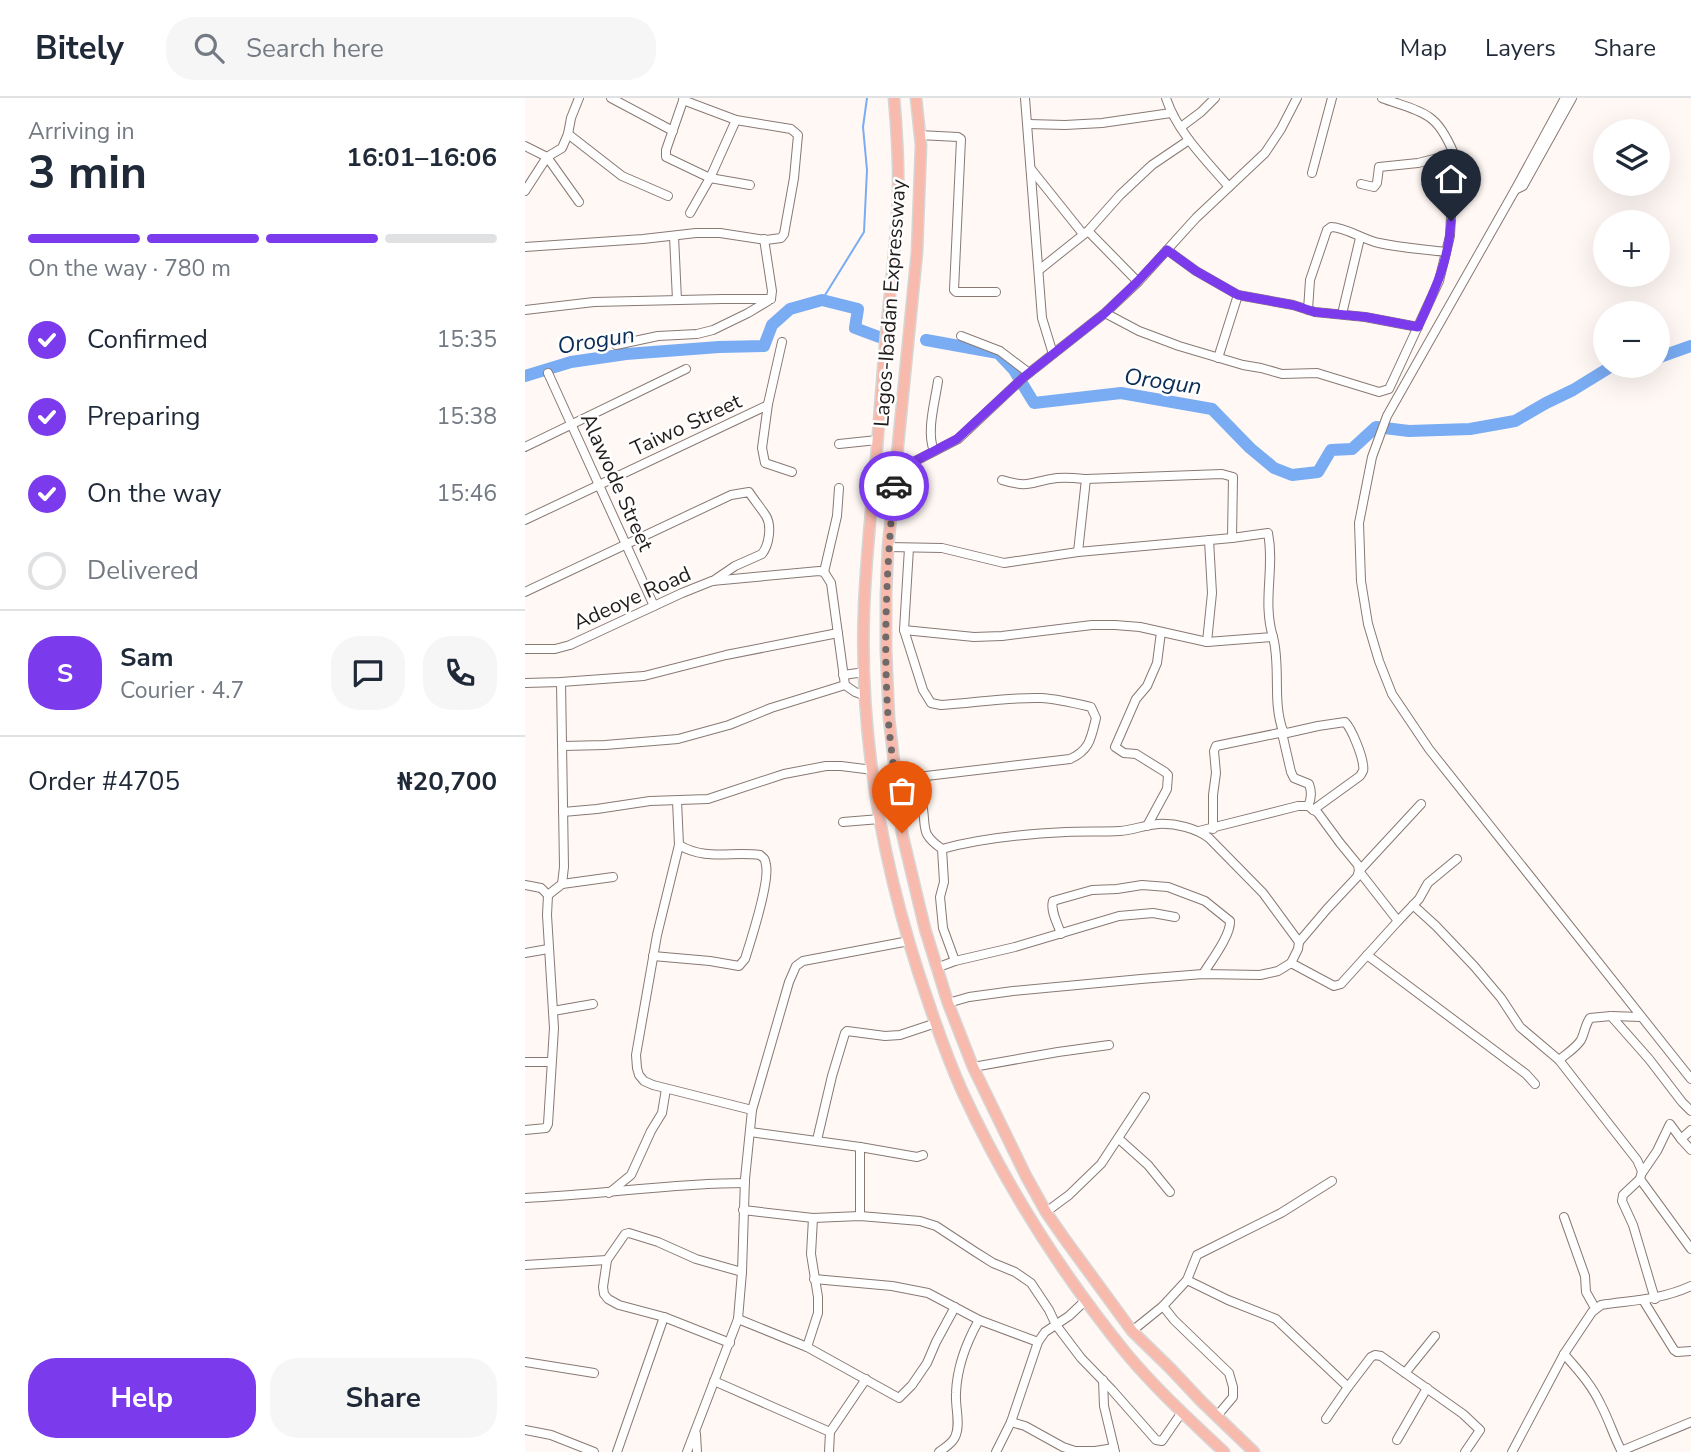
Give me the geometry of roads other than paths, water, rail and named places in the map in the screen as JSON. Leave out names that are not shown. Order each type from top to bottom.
[{"type":"highway","name":"Lagos-Ibadan Expressway","points":[[894,98],[898,201],[865,599],[866,696],[873,769],[894,886],[936,1023],[963,1091],[993,1154],[1062,1268],[1126,1353],[1160,1391],[1224,1452]]},
{"type":"highway","name":"Lagos-Ibadan Expressway","points":[[916,98],[921,145],[917,252],[888,547],[886,651],[888,718],[902,833],[925,929],[948,1003],[973,1067],[1046,1212],[1132,1331],[1254,1452]]},
{"type":"street","points":[[525,191],[547,157],[562,148],[579,98]]},
{"type":"street","points":[[611,98],[673,131]]},
{"type":"street","points":[[1025,98],[1042,318],[1053,354]]},
{"type":"street","points":[[1166,98],[1171,113],[1189,140],[1229,187]]},
{"type":"street","points":[[1181,127],[1201,113],[1215,98]]},
{"type":"street","points":[[896,471],[957,439],[1027,375],[1105,313],[1196,218],[1265,153],[1297,98]]},
{"type":"street","points":[[1312,173],[1332,98]]},
{"type":"street","points":[[1105,313],[1139,331],[1217,358],[1282,374],[1317,373],[1379,392],[1388,390],[1439,281],[1450,236],[1454,154],[1426,114],[1383,98]]},
{"type":"street","points":[[1565,98],[1387,416],[1372,457],[1359,523],[1361,580],[1366,613],[1379,661],[1392,694],[1421,738],[1691,1079]]},
{"type":"street","points":[[1515,190],[1523,186],[1572,98]]},
{"type":"street","points":[[525,247],[696,233],[781,238],[794,178],[798,135],[792,129],[736,120],[684,99],[666,157],[710,178],[750,185]]},
{"type":"street","points":[[1028,124],[1102,123],[1171,113]]},
{"type":"street","points":[[690,213],[710,178],[736,120]]},
{"type":"street","points":[[568,134],[622,176],[668,196]]},
{"type":"street","points":[[919,135],[961,139],[954,290],[963,293],[996,292]]},
{"type":"street","points":[[1039,270],[1086,232],[1152,165],[1189,140]]},
{"type":"street","points":[[525,146],[547,157],[579,202]]},
{"type":"street","points":[[1361,184],[1374,187],[1379,167],[1418,163],[1454,154]]},
{"type":"street","points":[[1031,169],[1086,232],[1137,282]]},
{"type":"street","points":[[1308,310],[1310,280],[1327,230],[1335,226],[1360,238],[1380,243],[1446,252]]},
{"type":"street","points":[[674,236],[677,300]]},
{"type":"street","points":[[1342,314],[1360,238]]},
{"type":"street","points":[[764,239],[771,299]]},
{"type":"street","points":[[1167,250],[1196,271],[1238,295],[1308,310],[1418,327]]},
{"type":"street","points":[[1217,358],[1238,295]]},
{"type":"street","points":[[525,310],[594,302],[771,299]]},
{"type":"street","points":[[616,345],[658,336],[697,334],[713,330],[771,299]]},
{"type":"street","points":[[961,336],[1000,351],[1027,375]]},
{"type":"street","name":"Taiwo Street","points":[[525,520],[768,404],[782,342]]},
{"type":"street","points":[[525,447],[686,369]]},
{"type":"street","name":"Alawode Street","points":[[548,373],[654,606]]},
{"type":"street","points":[[934,452],[930,428],[938,381]]},
{"type":"street","points":[[768,404],[762,448],[765,463],[792,472]]},
{"type":"street","points":[[839,444],[877,440]]},
{"type":"street","points":[[1002,480],[1023,485],[1055,478],[1219,473],[1233,477],[1232,538]]},
{"type":"street","points":[[1078,552],[1086,479]]},
{"type":"street","points":[[839,488],[837,516],[824,572],[831,583],[845,685],[866,696]]},
{"type":"street","points":[[525,592],[731,495],[749,492],[767,518],[769,535],[766,550],[726,570],[712,581]]},
{"type":"street","points":[[888,547],[942,548],[1004,563],[1078,552],[1268,533],[1271,557],[1267,599],[1277,657],[1281,727],[1291,772],[1294,778],[1309,784],[1312,790],[1311,808]]},
{"type":"street","points":[[1207,642],[1212,593],[1209,540]]},
{"type":"street","points":[[909,548],[904,630],[923,690],[931,703],[941,705],[1040,698],[1090,707],[1096,718],[1088,745],[1080,755],[1070,759],[926,776],[919,780],[925,832],[932,842],[942,849]]},
{"type":"street","name":"Adeoye Road","points":[[525,649],[555,649],[570,645],[712,581],[824,572]]},
{"type":"street","points":[[904,630],[983,637],[1115,625],[1140,627],[1207,642],[1273,637]]},
{"type":"street","points":[[1147,826],[1167,789],[1168,775],[1136,754],[1124,753],[1115,747],[1136,699],[1147,686],[1157,663],[1161,632]]},
{"type":"street","points":[[525,683],[644,676],[726,655],[838,633]]},
{"type":"street","points":[[843,675],[865,673]]},
{"type":"street","points":[[561,682],[562,884]]},
{"type":"street","points":[[563,746],[678,739],[729,725],[771,708],[845,685]]},
{"type":"street","points":[[1209,838],[1213,827],[1216,746],[1347,723],[1362,761],[1362,774],[1311,808]]},
{"type":"street","points":[[563,812],[650,801],[708,799],[784,774],[812,768],[841,766],[873,769]]},
{"type":"street","points":[[677,801],[679,845],[653,956],[636,1055],[637,1068],[645,1081],[751,1111]]},
{"type":"street","points":[[1299,942],[1421,804]]},
{"type":"street","points":[[1199,831],[1291,807],[1311,808],[1318,813],[1398,920]]},
{"type":"street","points":[[843,822],[880,819]]},
{"type":"street","points":[[942,849],[962,843],[1025,835],[1122,831],[1156,824],[1199,831],[1263,893],[1299,942],[1299,948],[1291,963],[1278,971],[1261,975],[1203,974],[1013,991],[948,1003]]},
{"type":"street","points":[[653,956],[739,966],[745,959],[762,897],[767,871],[761,855],[698,853],[679,845]]},
{"type":"street","points":[[942,849],[944,882],[940,897],[943,928],[955,961]]},
{"type":"street","points":[[1291,963],[1334,986],[1341,984],[1419,899],[1428,883],[1457,859]]},
{"type":"street","points":[[548,895],[562,884],[613,877]]},
{"type":"street","points":[[1061,934],[1051,905],[1053,901],[1092,890],[1142,884],[1168,887],[1205,901],[1230,921],[1231,927],[1203,974]]},
{"type":"street","points":[[525,885],[541,888],[548,895],[548,949],[554,1011],[548,1124],[542,1130],[525,1130]]},
{"type":"street","points":[[1413,905],[1474,966],[1501,998],[1520,1027],[1559,1060],[1637,1160],[1641,1176],[1691,1249]]},
{"type":"street","points":[[936,968],[1129,915],[1153,913],[1175,917]]},
{"type":"street","points":[[687,1452],[738,1319],[751,1111],[787,990],[799,962],[909,941]]},
{"type":"street","points":[[525,953],[548,949]]},
{"type":"street","points":[[1367,955],[1535,1084]]},
{"type":"street","points":[[554,1011],[593,1003]]},
{"type":"street","points":[[1611,1016],[1691,1111]]},
{"type":"street","points":[[1559,1060],[1576,1046],[1590,1018],[1641,1017]]},
{"type":"street","points":[[817,1140],[832,1076],[847,1031],[885,1036],[900,1035],[936,1023]]},
{"type":"street","points":[[973,1067],[1109,1045]]},
{"type":"street","points":[[525,1062],[551,1062]]},
{"type":"street","points":[[609,1193],[631,1175],[662,1113],[666,1088]]},
{"type":"street","points":[[1046,1212],[1069,1195],[1101,1164],[1145,1097]]},
{"type":"street","points":[[1655,1299],[1622,1197],[1641,1176],[1657,1152],[1670,1124],[1691,1150]]},
{"type":"street","points":[[1681,1139],[1691,1130]]},
{"type":"street","points":[[750,1132],[917,1157],[923,1155]]},
{"type":"street","points":[[1119,1139],[1148,1164],[1170,1192]]},
{"type":"street","points":[[860,1147],[860,1216]]},
{"type":"street","points":[[1132,1331],[1163,1306],[1187,1280],[1197,1255],[1281,1213],[1332,1181]]},
{"type":"street","points":[[525,1198],[609,1193],[671,1185],[745,1183]]},
{"type":"street","points":[[743,1210],[813,1218],[860,1216],[936,1226],[1031,1283],[1056,1325],[1081,1358],[1156,1440],[1162,1441],[1182,1412]]},
{"type":"street","points":[[1564,1217],[1585,1276],[1587,1292],[1595,1308]]},
{"type":"street","points":[[807,1347],[818,1313],[818,1297],[810,1254],[813,1218]]},
{"type":"street","points":[[730,1343],[608,1299],[603,1287],[607,1260],[625,1234],[629,1233],[658,1242],[696,1259],[742,1272]]},
{"type":"street","points":[[525,1265],[607,1260]]},
{"type":"street","points":[[814,1279],[892,1286],[928,1293],[979,1320],[1038,1342]]},
{"type":"street","points":[[1187,1280],[1276,1319],[1347,1387]]},
{"type":"street","points":[[1512,1452],[1564,1354],[1595,1308],[1655,1299],[1691,1286]]},
{"type":"street","points":[[996,1452],[1011,1422],[1038,1342],[1045,1332],[1069,1316],[1086,1300]]},
{"type":"street","points":[[1643,1300],[1674,1350],[1691,1351]]},
{"type":"street","points":[[1163,1306],[1229,1373],[1233,1397],[1217,1416]]},
{"type":"street","points":[[738,1319],[807,1347],[899,1398],[927,1363],[955,1307]]},
{"type":"street","points":[[617,1452],[664,1317]]},
{"type":"street","points":[[939,1452],[953,1441],[958,1429],[955,1391],[968,1340],[979,1320]]},
{"type":"street","points":[[1405,1373],[1435,1336]]},
{"type":"street","points":[[1564,1354],[1588,1382],[1621,1452],[1691,1422]]},
{"type":"street","points":[[1326,1419],[1365,1363],[1375,1355],[1381,1356],[1464,1414],[1480,1430],[1465,1452]]},
{"type":"street","points":[[525,1362],[594,1373]]},
{"type":"street","points":[[829,1452],[830,1432],[866,1379]]},
{"type":"street","points":[[1011,1422],[1025,1426],[1075,1451],[1114,1450],[1104,1406],[1103,1380]]},
{"type":"street","points":[[714,1381],[830,1432]]},
{"type":"street","points":[[1397,1440],[1427,1388]]},
{"type":"street","points":[[525,1430],[551,1435],[594,1452]]},
{"type":"street","points":[[696,1431],[697,1452]]},
{"type":"waterway","points":[[822,300],[864,232],[867,170],[863,127],[867,98]]},
{"type":"waterway","name":"Orogun","points":[[525,376],[571,362],[626,354],[764,346],[772,325],[790,309],[822,300],[858,309],[855,328],[879,337]]},
{"type":"waterway","name":"Orogun","points":[[926,340],[998,353],[1014,370],[1034,403],[1121,393],[1212,409],[1274,468],[1292,475],[1318,472],[1331,450],[1352,449],[1376,427],[1409,431],[1470,429],[1515,421],[1593,378]]},
{"type":"waterway","name":"Orogun","points":[[1670,353],[1691,346]]}]
